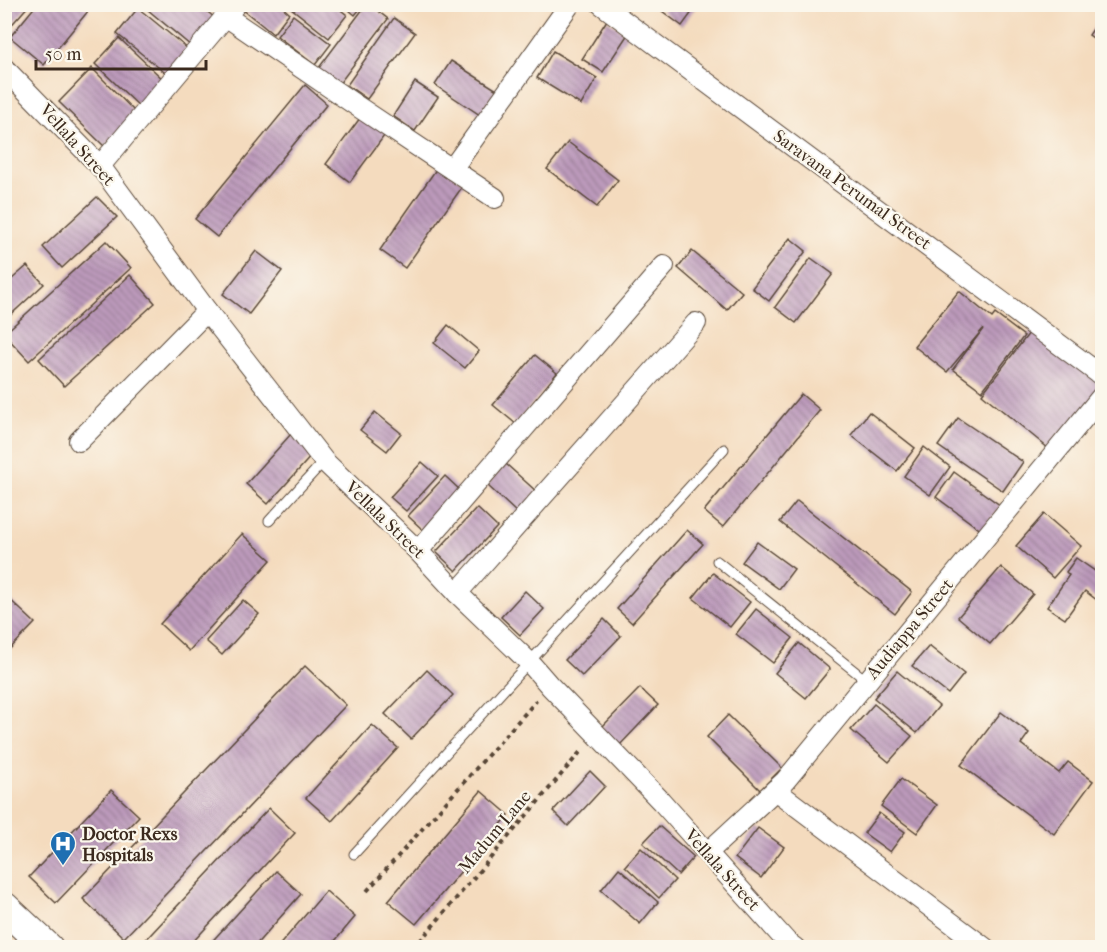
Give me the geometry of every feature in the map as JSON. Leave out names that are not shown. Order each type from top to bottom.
[{"type":"main road","points":[[4,907],[48,948]]},
{"type":"street","points":[[452,169],[570,4]]},
{"type":"street","name":"Saravana Perumal Street","points":[[601,4],[1102,376]]},
{"type":"street","points":[[100,166],[231,11],[495,198]]},
{"type":"street","name":"Vellala Street","points":[[4,68],[100,166],[207,311],[324,460],[530,663],[550,687],[661,801],[787,942],[795,948]]},
{"type":"street","points":[[418,551],[664,266]]},
{"type":"street","points":[[79,441],[207,311]]},
{"type":"street","points":[[457,593],[696,323]]},
{"type":"street","name":"Audiappa Street","points":[[707,853],[785,781],[1102,396]]},
{"type":"street","points":[[775,790],[985,948]]},
{"type":"lane","points":[[354,854],[724,449]]},
{"type":"lane","points":[[269,522],[324,460]]},
{"type":"lane","points":[[717,561],[867,681]]},
{"type":"path","points":[[367,891],[550,687]]},
{"type":"path","name":"Madum Lane","points":[[414,948],[596,733]]},
{"type":"building","points":[[4,4],[30,4],[7,30],[4,28]]},
{"type":"building","points":[[37,4],[83,4],[89,10],[44,65],[10,37]]},
{"type":"building","points":[[141,4],[198,4],[215,18],[191,46]]},
{"type":"building","points":[[244,4],[279,4],[289,13],[273,34],[241,8]]},
{"type":"building","points":[[286,4],[333,4],[347,15],[329,38]]},
{"type":"building","points":[[342,4],[364,4],[355,15]]},
{"type":"building","points":[[666,4],[698,4],[682,26],[662,11]]},
{"type":"building","points":[[366,5],[370,5],[388,19],[336,88],[315,73]]},
{"type":"building","points":[[138,8],[188,49],[168,75],[117,34]]},
{"type":"building","points":[[293,15],[331,44],[315,65],[277,36]]},
{"type":"building","points":[[1102,16],[1102,44],[1089,35]]},
{"type":"building","points":[[394,18],[415,33],[367,99],[347,85]]},
{"type":"building","points":[[607,20],[628,34],[603,72],[582,59]]},
{"type":"building","points":[[119,38],[166,82],[141,108],[95,64]]},
{"type":"building","points":[[553,51],[597,78],[581,105],[537,78]]},
{"type":"building","points":[[451,61],[497,90],[480,115],[435,85]]},
{"type":"building","points":[[92,68],[137,114],[105,147],[59,102]]},
{"type":"building","points":[[415,82],[438,97],[415,131],[393,116]]},
{"type":"building","points":[[305,85],[327,104],[217,237],[195,219]]},
{"type":"building","points":[[363,114],[387,132],[350,182],[326,164]]},
{"type":"building","points":[[568,142],[618,180],[597,207],[547,169]]},
{"type":"building","points":[[439,165],[465,183],[405,268],[380,250]]},
{"type":"building","points":[[97,197],[117,217],[62,268],[43,247]]},
{"type":"building","points":[[790,238],[806,251],[769,301],[752,288]]},
{"type":"building","points":[[106,241],[131,268],[29,361],[4,334]]},
{"type":"building","points":[[256,251],[282,271],[249,314],[223,294]]},
{"type":"building","points":[[692,251],[742,292],[727,310],[678,268]]},
{"type":"building","points":[[811,258],[833,274],[796,323],[775,307]]},
{"type":"building","points":[[27,266],[44,284],[4,321],[4,286]]},
{"type":"building","points":[[130,275],[155,303],[64,386],[39,359]]},
{"type":"building","points":[[959,291],[992,318],[995,314],[1024,336],[982,391],[953,369],[983,329],[947,372],[914,346]]},
{"type":"building","points":[[448,325],[479,351],[465,368],[434,343]]},
{"type":"building","points":[[1033,328],[1102,379],[1102,389],[1054,453],[982,394]]},
{"type":"building","points":[[535,355],[557,373],[516,424],[493,405]]},
{"type":"building","points":[[801,394],[820,410],[723,527],[704,511]]},
{"type":"building","points":[[375,412],[401,433],[387,451],[360,430]]},
{"type":"building","points":[[869,412],[915,448],[897,471],[851,435]]},
{"type":"building","points":[[958,418],[1023,462],[1003,491],[938,446]]},
{"type":"building","points":[[291,434],[313,454],[268,504],[246,484]]},
{"type":"building","points":[[924,447],[950,467],[930,495],[904,476]]},
{"type":"building","points":[[422,462],[438,476],[406,511],[390,497]]},
{"type":"building","points":[[506,464],[537,492],[518,514],[487,485]]},
{"type":"building","points":[[954,472],[1001,506],[982,531],[936,497]]},
{"type":"building","points":[[445,476],[460,490],[423,530],[408,516]]},
{"type":"building","points":[[797,501],[912,592],[895,614],[780,522]]},
{"type":"building","points":[[477,508],[497,527],[456,571],[436,552]]},
{"type":"building","points":[[1044,514],[1081,546],[1053,578],[1016,546]]},
{"type":"building","points":[[687,530],[703,544],[632,623],[617,609]]},
{"type":"building","points":[[242,534],[271,560],[189,651],[160,624]]},
{"type":"building","points":[[757,542],[794,569],[779,589],[742,562]]},
{"type":"building","points":[[1076,558],[1102,576],[1102,604],[1085,591],[1065,619],[1047,607],[1069,575],[1066,572]]},
{"type":"building","points":[[1001,567],[1033,594],[990,644],[958,617]]},
{"type":"building","points":[[713,573],[750,602],[730,627],[693,598]]},
{"type":"building","points":[[525,591],[544,609],[520,635],[501,617]]},
{"type":"building","points":[[4,594],[35,623],[4,655]]},
{"type":"building","points":[[243,600],[259,614],[222,655],[206,641]]},
{"type":"building","points":[[756,609],[793,638],[773,663],[736,634]]},
{"type":"building","points":[[604,619],[621,636],[582,676],[565,660]]},
{"type":"building","points":[[799,643],[830,669],[806,698],[775,673]]},
{"type":"building","points":[[929,646],[964,674],[948,694],[912,666]]},
{"type":"building","points":[[305,666],[346,705],[124,938],[83,899]]},
{"type":"building","points":[[427,670],[453,695],[411,739],[385,714]]},
{"type":"building","points":[[897,671],[939,706],[917,733],[874,698]]},
{"type":"building","points":[[640,688],[658,705],[618,747],[600,729]]},
{"type":"building","points":[[874,704],[912,736],[889,762],[851,730]]},
{"type":"building","points":[[1001,712],[1029,733],[1021,744],[1059,773],[1068,762],[1093,781],[1054,834],[961,765]]},
{"type":"building","points":[[728,715],[782,768],[760,790],[707,737]]},
{"type":"building","points":[[372,725],[398,748],[332,821],[306,798]]},
{"type":"building","points":[[590,771],[605,786],[568,826],[553,811]]},
{"type":"building","points":[[901,779],[937,805],[917,833],[881,806]]},
{"type":"building","points":[[111,790],[139,816],[56,903],[29,877]]},
{"type":"building","points":[[481,791],[509,815],[416,924],[388,901]]},
{"type":"building","points":[[269,808],[295,833],[187,948],[138,948]]},
{"type":"building","points":[[879,813],[905,832],[890,852],[864,833]]},
{"type":"building","points":[[659,826],[694,857],[678,875],[643,843]]},
{"type":"building","points":[[758,828],[784,847],[761,878],[735,858]]},
{"type":"building","points":[[641,848],[675,880],[659,898],[625,866]]},
{"type":"building","points":[[619,868],[658,902],[640,924],[601,890]]},
{"type":"building","points":[[276,871],[301,894],[253,948],[206,948]]},
{"type":"building","points":[[326,891],[355,917],[329,948],[277,948]]},
{"type":"place","name":"Doctor Rexs Hospitals","points":[[63,867]]}]
